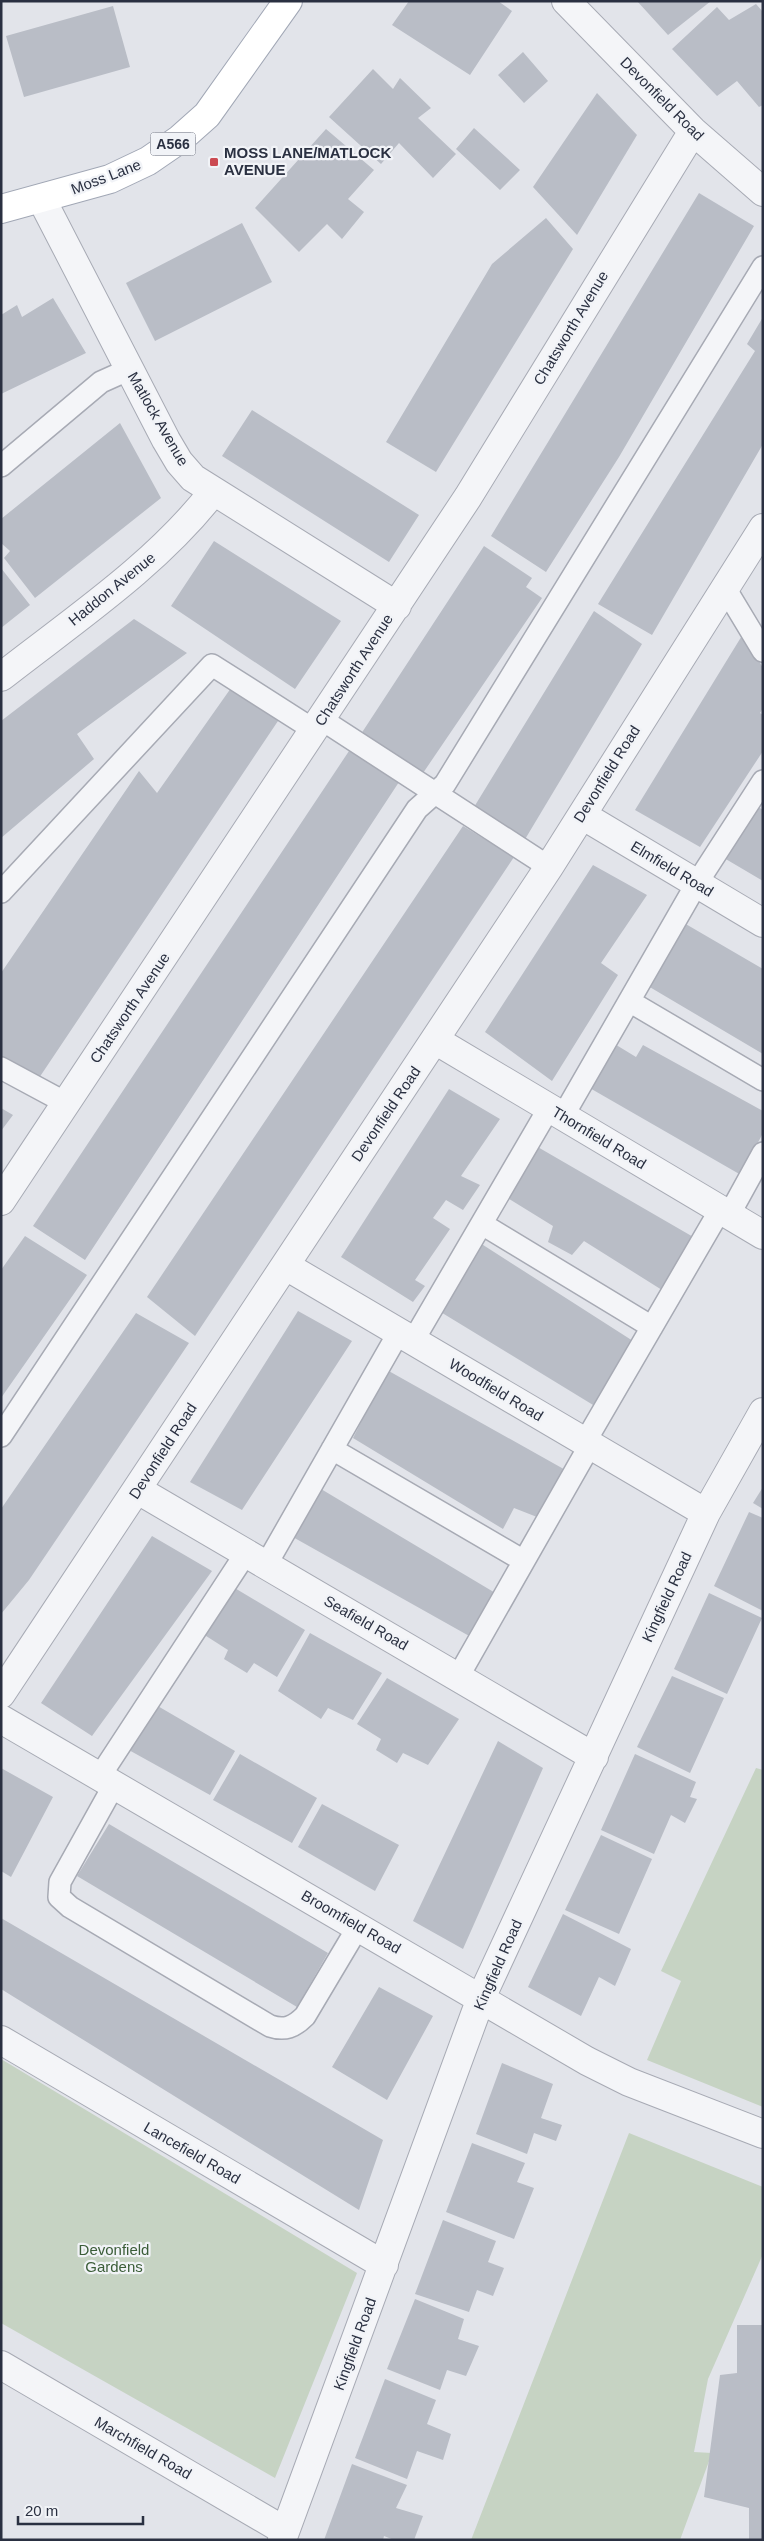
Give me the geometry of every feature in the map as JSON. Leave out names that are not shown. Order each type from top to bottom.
[{"type":"main road","name":"Moss Lane","points":[[1,209],[42,200],[110,179],[148,161],[180,139],[207,115],[288,1]]},
{"type":"street","name":"Devonfield Road","points":[[566,1],[692,130],[763,192]]},
{"type":"street","name":"Chatsworth Avenue","points":[[1,1201],[468,496],[692,130]]},
{"type":"street","name":"Matlock Avenue","points":[[42,200],[179,462],[193,478],[213,492],[396,606]]},
{"type":"street","name":"Haddon Avenue","points":[[1,676],[108,594],[176,536],[213,492]]},
{"type":"street","name":"Devonfield Road","points":[[1,1694],[138,1490],[549,866],[763,528]]},
{"type":"street","name":"Elmfield Road","points":[[582,815],[763,922]]},
{"type":"street","name":"Thornfield Road","points":[[435,1040],[763,1235]]},
{"type":"street","name":"Woodfield Road","points":[[286,1266],[706,1513]]},
{"type":"street","name":"Kingfield Road","points":[[284,2535],[482,1998],[706,1513],[763,1412]]},
{"type":"street","name":"Seafield Road","points":[[138,1490],[594,1756]]},
{"type":"street","name":"Broomfield Road","points":[[1,1719],[587,2061],[629,2082],[763,2134]]},
{"type":"street","name":"Lancefield Road","points":[[1,2040],[384,2265]]},
{"type":"street","name":"Marchfield Road","points":[[1,2365],[284,2535]]},
{"type":"lane","points":[[1,1436],[417,809],[445,784],[763,267]]},
{"type":"lane","points":[[1,466],[102,382],[130,369]]},
{"type":"lane","points":[[725,588],[763,651]]},
{"type":"lane","points":[[1,892],[212,665],[318,724],[435,793],[549,866]]},
{"type":"lane","points":[[358,1926],[300,2021],[294,2026],[279,2029],[262,2021],[70,1907],[60,1897],[60,1882],[107,1780],[332,1449],[629,1001],[697,883],[763,781]]},
{"type":"lane","points":[[629,1001],[763,1080]]},
{"type":"lane","points":[[1,1068],[66,1103]]},
{"type":"lane","points":[[458,1677],[652,1327],[763,1153]]},
{"type":"lane","points":[[482,1224],[652,1327]]},
{"type":"lane","points":[[332,1449],[524,1561]]},
{"type":"green space","points":[[756,1768],[763,1770],[763,2107],[647,2060],[681,1981],[661,1971]]},
{"type":"green space","name":"Devonfield Gardens","points":[[1,2059],[357,2273],[275,2478],[1,2323]]},
{"type":"green space","points":[[629,2133],[763,2187],[763,2254],[708,2379],[694,2452],[712,2453],[680,2540],[471,2540]]},
{"type":"building","points":[[409,1],[498,1],[512,11],[470,75],[392,25]]},
{"type":"building","points":[[637,1],[711,1],[668,35]]},
{"type":"building","points":[[756,4],[763,12],[763,105],[759,107],[737,81],[717,96],[672,49],[717,7],[729,20]]},
{"type":"building","points":[[113,6],[130,67],[24,97],[6,36]]},
{"type":"building","points":[[523,52],[548,81],[524,103],[498,75]]},
{"type":"building","points":[[373,69],[393,89],[400,78],[431,108],[418,118],[456,154],[433,178],[399,143],[381,164],[329,117]]},
{"type":"building","points":[[597,93],[637,135],[577,235],[533,187]]},
{"type":"building","points":[[474,128],[520,170],[500,190],[456,149]]},
{"type":"building","points":[[326,129],[374,170],[348,199],[364,212],[342,239],[327,224],[299,252],[255,208]]},
{"type":"building","points":[[699,193],[754,226],[619,457],[546,572],[491,536]]},
{"type":"building","points":[[546,218],[573,249],[436,472],[386,442],[492,264]]},
{"type":"building","points":[[242,223],[272,282],[155,341],[126,283]]},
{"type":"building","points":[[53,298],[86,353],[1,394],[1,315],[17,305],[22,317]]},
{"type":"building","points":[[763,317],[763,444],[652,635],[598,604],[755,351],[747,344]]},
{"type":"building","points":[[252,410],[419,515],[389,562],[222,456]]},
{"type":"building","points":[[120,423],[161,498],[35,598],[4,558],[10,551],[1,543],[1,519]]},
{"type":"building","points":[[214,541],[341,621],[295,689],[171,606]]},
{"type":"building","points":[[484,546],[532,578],[526,587],[542,598],[421,776],[361,734]]},
{"type":"building","points":[[1,568],[30,605],[1,628]]},
{"type":"building","points":[[594,611],[642,644],[524,841],[471,812]]},
{"type":"building","points":[[134,619],[187,653],[77,734],[94,759],[1,838],[1,721]]},
{"type":"building","points":[[743,634],[763,668],[763,708],[760,713],[763,715],[763,751],[700,847],[635,810]]},
{"type":"building","points":[[231,688],[280,718],[39,1078],[1,1056],[1,973],[139,771],[157,793]]},
{"type":"building","points":[[349,751],[399,782],[85,1260],[33,1226]]},
{"type":"building","points":[[757,806],[763,810],[763,881],[724,858]]},
{"type":"building","points":[[463,826],[514,857],[195,1336],[147,1297]]},
{"type":"building","points":[[593,865],[647,895],[601,963],[618,975],[552,1081],[485,1032]]},
{"type":"building","points":[[684,923],[763,969],[763,1054],[648,986]]},
{"type":"building","points":[[613,1043],[636,1057],[643,1045],[763,1111],[763,1133],[741,1175],[588,1087]]},
{"type":"building","points":[[449,1089],[500,1119],[461,1176],[480,1185],[463,1210],[446,1200],[433,1218],[450,1229],[415,1280],[425,1286],[413,1302],[341,1257]]},
{"type":"building","points":[[1,1108],[13,1115],[1,1131]]},
{"type":"building","points":[[536,1146],[695,1238],[662,1290],[584,1241],[572,1255],[548,1242],[553,1226],[506,1197]]},
{"type":"building","points":[[25,1236],[87,1275],[1,1398],[1,1270]]},
{"type":"building","points":[[480,1243],[633,1341],[598,1408],[439,1311]]},
{"type":"building","points":[[298,1311],[352,1341],[242,1510],[190,1482]]},
{"type":"building","points":[[136,1313],[189,1343],[29,1580],[1,1614],[1,1509]]},
{"type":"building","points":[[387,1370],[569,1472],[537,1517],[514,1508],[503,1529],[353,1438]]},
{"type":"building","points":[[763,1487],[763,1509],[753,1503]]},
{"type":"building","points":[[321,1489],[497,1594],[471,1637],[291,1536]]},
{"type":"building","points":[[749,1512],[763,1518],[763,1611],[714,1586]]},
{"type":"building","points":[[152,1536],[212,1571],[92,1736],[41,1703]]},
{"type":"building","points":[[233,1587],[305,1630],[277,1677],[254,1663],[247,1673],[224,1659],[228,1650],[203,1634]]},
{"type":"building","points":[[709,1593],[762,1618],[727,1694],[674,1669]]},
{"type":"building","points":[[310,1633],[382,1673],[353,1720],[328,1708],[321,1719],[278,1691]]},
{"type":"building","points":[[672,1676],[724,1698],[690,1773],[637,1747]]},
{"type":"building","points":[[387,1678],[459,1719],[428,1765],[403,1753],[397,1763],[376,1750],[381,1739],[357,1724]]},
{"type":"building","points":[[156,1705],[235,1751],[210,1795],[127,1749]]},
{"type":"building","points":[[498,1741],[543,1768],[463,1949],[413,1921]]},
{"type":"building","points":[[240,1754],[317,1798],[292,1843],[213,1800]]},
{"type":"building","points":[[635,1754],[696,1782],[690,1797],[697,1799],[685,1823],[671,1815],[654,1854],[601,1830]]},
{"type":"building","points":[[1,1768],[53,1797],[11,1877],[1,1871]]},
{"type":"building","points":[[322,1804],[399,1845],[375,1891],[298,1847]]},
{"type":"building","points":[[109,1824],[328,1953],[297,2007],[77,1876]]},
{"type":"building","points":[[601,1835],[652,1859],[619,1934],[565,1910]]},
{"type":"building","points":[[563,1914],[631,1949],[615,1986],[599,1977],[581,2016],[528,1987]]},
{"type":"building","points":[[1,1918],[383,2140],[359,2210],[1,1989]]},
{"type":"building","points":[[379,1987],[433,2016],[387,2100],[332,2067]]},
{"type":"building","points":[[502,2063],[553,2084],[541,2118],[562,2125],[556,2141],[534,2133],[527,2154],[476,2134]]},
{"type":"building","points":[[472,2143],[525,2163],[517,2182],[534,2188],[514,2239],[446,2212]]},
{"type":"building","points":[[443,2220],[496,2241],[488,2262],[504,2268],[493,2296],[477,2290],[469,2312],[415,2294]]},
{"type":"building","points":[[415,2299],[464,2319],[458,2339],[479,2346],[466,2376],[447,2370],[440,2390],[387,2369]]},
{"type":"building","points":[[737,2325],[763,2325],[763,2540],[749,2540],[749,2508],[704,2497],[720,2375],[737,2373]]},
{"type":"building","points":[[385,2379],[436,2400],[427,2424],[451,2434],[443,2460],[417,2451],[407,2479],[355,2458]]},
{"type":"building","points":[[352,2464],[407,2485],[396,2508],[423,2516],[414,2540],[394,2540],[384,2536],[383,2540],[324,2540]]},
{"type":"place","name":"MOSS LANE/MATLOCK AVENUE","points":[[214,162]]}]
